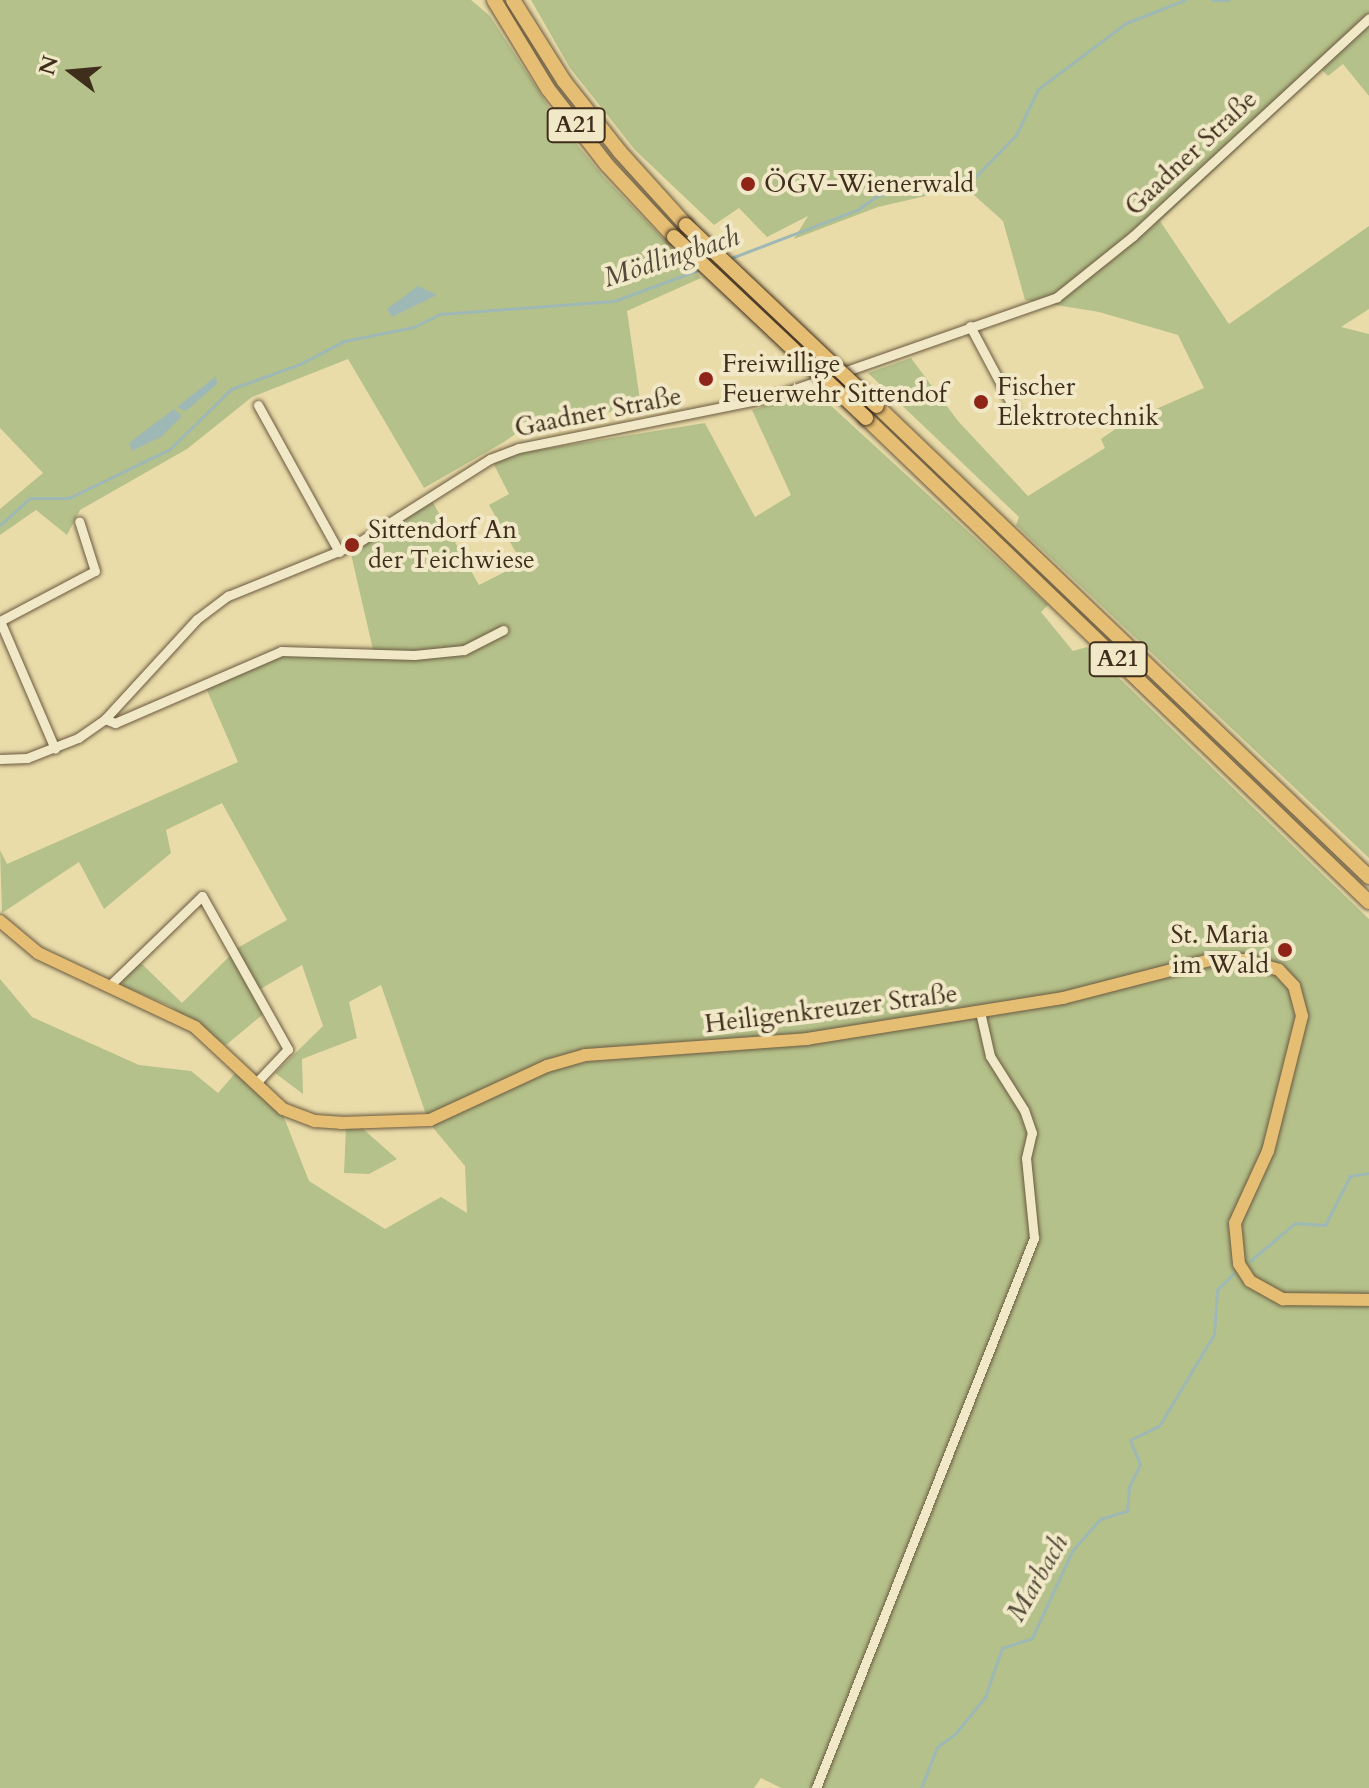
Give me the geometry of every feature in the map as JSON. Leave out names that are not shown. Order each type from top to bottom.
[{"type":"highway","name":"A21","points":[[494,0],[548,89],[607,165],[674,237],[1369,902]]},
{"type":"highway","name":"A21","points":[[513,0],[573,93],[686,225],[1369,877]]},
{"type":"main road","name":"Heiligenkreuzer Straße","points":[[0,921],[38,953],[195,1027],[283,1109],[315,1121],[407,1123],[453,1113],[511,1082],[585,1055],[807,1039],[1063,998],[1210,960],[1245,960],[1279,970],[1294,986],[1302,1016],[1268,1151],[1235,1223],[1239,1264],[1250,1281],[1283,1299],[1369,1300]]},
{"type":"street","name":"Gaadner Straße","points":[[0,759],[55,749],[110,721],[197,619],[228,596],[339,552],[456,477],[519,448],[733,408],[1069,290],[1369,18]]},
{"type":"street","points":[[970,326],[1013,407]]},
{"type":"street","points":[[258,405],[339,552]]},
{"type":"street","points":[[55,749],[0,621],[95,571],[79,521]]},
{"type":"street","points":[[110,721],[281,651],[414,655],[464,650],[503,630]]},
{"type":"street","points":[[110,985],[202,896],[288,1049],[256,1083]]},
{"type":"street","points":[[816,1788],[1034,1238],[1026,1158],[1032,1133],[990,1056],[980,1012]]},
{"type":"green space","points":[[0,0],[471,0],[490,16],[558,121],[602,175],[701,278],[627,311],[641,407],[599,414],[590,409],[520,423],[521,430],[504,442],[424,488],[348,359],[252,397],[187,449],[80,510],[67,535],[36,510],[0,535],[0,509],[43,473],[0,428]]},
{"type":"green space","points":[[531,0],[1369,0],[1369,96],[1343,64],[1328,76],[1322,70],[1160,221],[1229,324],[1369,226],[1369,309],[1341,327],[1369,334],[1369,858],[1016,525],[1019,517],[868,373],[911,358],[958,421],[1028,496],[1105,448],[1101,439],[1124,423],[1204,388],[1178,335],[1099,312],[1025,300],[1003,221],[965,187],[878,207],[794,239],[808,216],[767,237],[739,208],[714,225],[635,150],[570,68]]},
{"type":"green space","points":[[815,391],[1048,605],[1041,612],[1073,651],[1087,647],[1369,919],[1369,1788],[781,1788],[761,1778],[754,1788],[0,1788],[0,979],[32,1017],[139,1065],[191,1071],[218,1093],[237,1071],[283,1115],[309,1181],[385,1229],[441,1197],[467,1213],[465,1166],[429,1123],[381,985],[349,1002],[357,1038],[302,1059],[303,1094],[275,1073],[323,1026],[302,965],[257,991],[267,1011],[226,1045],[170,1006],[123,986],[123,977],[140,962],[182,1003],[239,947],[287,920],[222,803],[166,830],[171,853],[104,909],[79,862],[2,913],[0,850],[7,864],[238,762],[206,688],[258,661],[280,654],[374,654],[351,554],[431,499],[479,585],[522,563],[489,505],[509,494],[493,463],[525,452],[705,423],[755,517],[791,495],[752,410]]},
{"type":"green space","points":[[346,1127],[362,1128],[397,1159],[369,1174],[344,1173]]},
{"type":"water","points":[[418,286],[437,295],[392,317],[387,309]]},
{"type":"water","points":[[216,376],[217,384],[186,411],[177,407]]},
{"type":"water","points":[[174,409],[182,416],[161,437],[132,451],[129,443]]},
{"type":"waterway","name":"Mödlingbach","points":[[731,258],[857,210],[877,196],[930,181],[976,176],[1016,135],[1038,89],[1126,23],[1185,0]]},
{"type":"waterway","name":"Mödlingbach","points":[[1212,0],[1228,0]]},
{"type":"waterway","name":"Mödlingbach","points":[[0,525],[30,498],[69,498],[170,449],[231,389],[300,364],[344,341],[414,327],[440,314],[614,301],[701,269]]},
{"type":"waterway","name":"Marbach","points":[[1250,1261],[1295,1223],[1325,1225],[1350,1176],[1369,1173]]},
{"type":"waterway","name":"Marbach","points":[[921,1788],[937,1747],[955,1734],[985,1697],[1002,1648],[1032,1638],[1072,1551],[1100,1519],[1127,1511],[1129,1487],[1140,1464],[1130,1440],[1159,1426],[1214,1334],[1217,1290],[1233,1274]]},
{"type":"place","name":"ÖGV-Wienerwald","points":[[748,184]]},
{"type":"place","name":"Freiwillige Feuerwehr Sittendof","points":[[706,379]]},
{"type":"place","name":"Fischer Elektrotechnik","points":[[981,402]]},
{"type":"place","name":"Sittendorf An der Teichwiese","points":[[352,545]]},
{"type":"place","name":"St. Maria im Wald","points":[[1285,950]]}]
